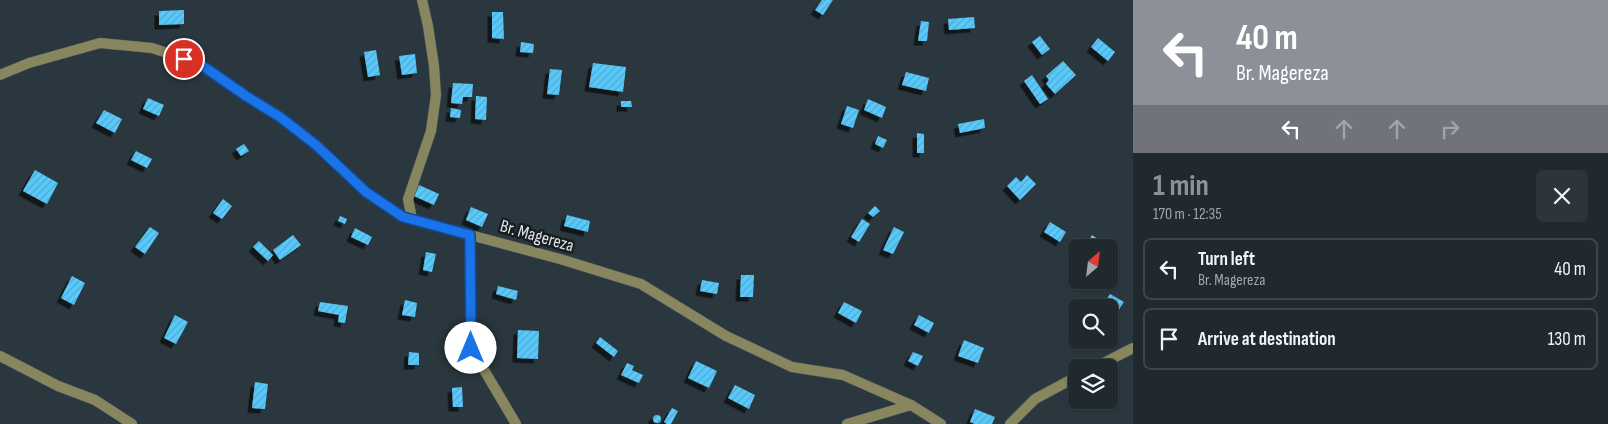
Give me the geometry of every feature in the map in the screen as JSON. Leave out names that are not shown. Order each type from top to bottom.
[{"type":"street","points":[[412,219],[408,199],[430,131],[436,95],[434,66],[422,0]]},
{"type":"street","name":"Br. Magereza","points":[[0,75],[29,63],[100,43],[152,48],[200,64],[280,117],[316,145],[366,192],[403,217],[560,259],[641,284],[726,336],[792,367],[843,376],[911,405],[941,424]]},
{"type":"street","points":[[470,235],[471,348],[516,424]]},
{"type":"street","points":[[1112,359],[1133,348]]},
{"type":"street","points":[[0,356],[58,386],[95,400],[132,424]]},
{"type":"street","points":[[1010,424],[1035,399],[1068,381]]},
{"type":"street","points":[[847,424],[911,405]]},
{"type":"building","points":[[822,0],[833,0],[823,15],[815,10]]},
{"type":"building","points":[[184,10],[184,24],[159,25],[159,11]]},
{"type":"building","points":[[492,12],[503,12],[504,39],[492,38]]},
{"type":"building","points":[[974,17],[975,28],[949,30],[948,19]]},
{"type":"building","points":[[921,21],[929,22],[927,41],[918,41]]},
{"type":"building","points":[[1040,36],[1050,49],[1042,55],[1032,42]]},
{"type":"building","points":[[1098,38],[1115,52],[1108,61],[1091,47]]},
{"type":"building","points":[[521,42],[534,44],[533,53],[520,52]]},
{"type":"building","points":[[376,50],[380,75],[368,77],[364,52]]},
{"type":"building","points":[[415,54],[417,73],[402,75],[399,56]]},
{"type":"building","points":[[1063,61],[1076,75],[1055,94],[1046,84],[1049,80],[1046,76]]},
{"type":"building","points":[[593,63],[626,67],[623,92],[589,87]]},
{"type":"building","points":[[550,69],[562,70],[559,95],[547,94]]},
{"type":"building","points":[[906,72],[929,78],[926,91],[902,85]]},
{"type":"building","points":[[1032,75],[1048,99],[1040,104],[1024,81]]},
{"type":"building","points":[[453,83],[473,84],[472,97],[463,97],[462,104],[451,103]]},
{"type":"building","points":[[476,96],[487,97],[486,120],[475,119]]},
{"type":"building","points":[[148,98],[164,105],[159,116],[143,109]]},
{"type":"building","points":[[868,99],[886,107],[882,118],[864,110]]},
{"type":"building","points":[[621,101],[631,101],[632,107],[621,107]]},
{"type":"building","points":[[847,106],[859,110],[853,128],[841,124]]},
{"type":"building","points":[[451,108],[461,110],[460,118],[450,117]]},
{"type":"building","points":[[104,110],[122,119],[115,133],[96,123]]},
{"type":"building","points":[[984,119],[985,128],[960,133],[958,124]]},
{"type":"building","points":[[917,133],[924,134],[924,153],[917,153]]},
{"type":"building","points":[[878,136],[887,140],[883,148],[875,144]]},
{"type":"building","points":[[244,144],[249,151],[241,156],[236,149]]},
{"type":"building","points":[[136,151],[152,159],[147,168],[131,160]]},
{"type":"building","points":[[35,170],[58,183],[47,204],[23,191]]},
{"type":"building","points":[[1027,175],[1036,184],[1020,200],[1007,186],[1016,177],[1021,182]]},
{"type":"building","points":[[419,185],[439,194],[434,205],[414,196]]},
{"type":"building","points":[[223,199],[232,206],[222,219],[213,213]]},
{"type":"building","points":[[875,206],[880,211],[873,217],[868,213]]},
{"type":"building","points":[[471,207],[488,214],[482,227],[466,220]]},
{"type":"building","points":[[567,215],[590,221],[588,232],[564,226]]},
{"type":"building","points":[[340,216],[347,219],[345,224],[338,221]]},
{"type":"building","points":[[862,219],[870,224],[859,242],[851,237]]},
{"type":"building","points":[[1050,222],[1066,232],[1060,242],[1044,232]]},
{"type":"building","points":[[150,227],[159,233],[145,254],[135,247]]},
{"type":"building","points":[[894,227],[904,232],[893,254],[883,250]]},
{"type":"building","points":[[355,228],[372,237],[368,245],[351,237]]},
{"type":"building","points":[[293,235],[301,245],[280,260],[273,250]]},
{"type":"building","points":[[1092,235],[1098,239],[1090,239]]},
{"type":"building","points":[[259,241],[273,255],[268,261],[253,247]]},
{"type":"building","points":[[426,252],[436,254],[432,272],[423,270]]},
{"type":"building","points":[[741,275],[754,275],[753,297],[740,297]]},
{"type":"building","points":[[72,276],[85,283],[74,305],[61,298]]},
{"type":"building","points":[[702,280],[719,283],[717,294],[700,291]]},
{"type":"building","points":[[498,286],[518,291],[516,300],[496,294]]},
{"type":"building","points":[[1110,294],[1124,302],[1118,311],[1118,299],[1107,299]]},
{"type":"building","points":[[405,300],[417,303],[415,317],[402,315]]},
{"type":"building","points":[[320,302],[348,306],[345,323],[338,322],[339,315],[318,311]]},
{"type":"building","points":[[844,302],[862,311],[856,323],[838,313]]},
{"type":"building","points":[[175,315],[188,322],[176,344],[164,338]]},
{"type":"building","points":[[919,315],[934,323],[929,333],[914,325]]},
{"type":"building","points":[[518,330],[539,331],[538,359],[517,358]]},
{"type":"building","points":[[600,337],[618,351],[614,357],[596,343]]},
{"type":"building","points":[[964,340],[984,348],[978,363],[958,356]]},
{"type":"building","points":[[409,352],[419,353],[419,365],[408,365]]},
{"type":"building","points":[[913,352],[923,356],[918,366],[908,361]]},
{"type":"building","points":[[696,361],[717,371],[709,388],[688,378]]},
{"type":"building","points":[[627,363],[634,366],[632,370],[643,375],[639,383],[621,375]]},
{"type":"building","points":[[255,382],[268,384],[265,409],[252,408]]},
{"type":"building","points":[[735,385],[755,395],[749,409],[728,398]]},
{"type":"building","points":[[462,387],[463,407],[453,407],[452,388]]},
{"type":"building","points":[[672,408],[678,411],[671,424],[667,424],[664,422]]},
{"type":"building","points":[[975,409],[995,417],[992,424],[975,424],[970,422]]},
{"type":"building","points":[[657,415],[661,419],[657,423],[653,419]]},
{"type":"route","points":[[184,59],[200,64],[280,117],[316,145],[366,192],[403,217],[470,235],[471,348]]}]
